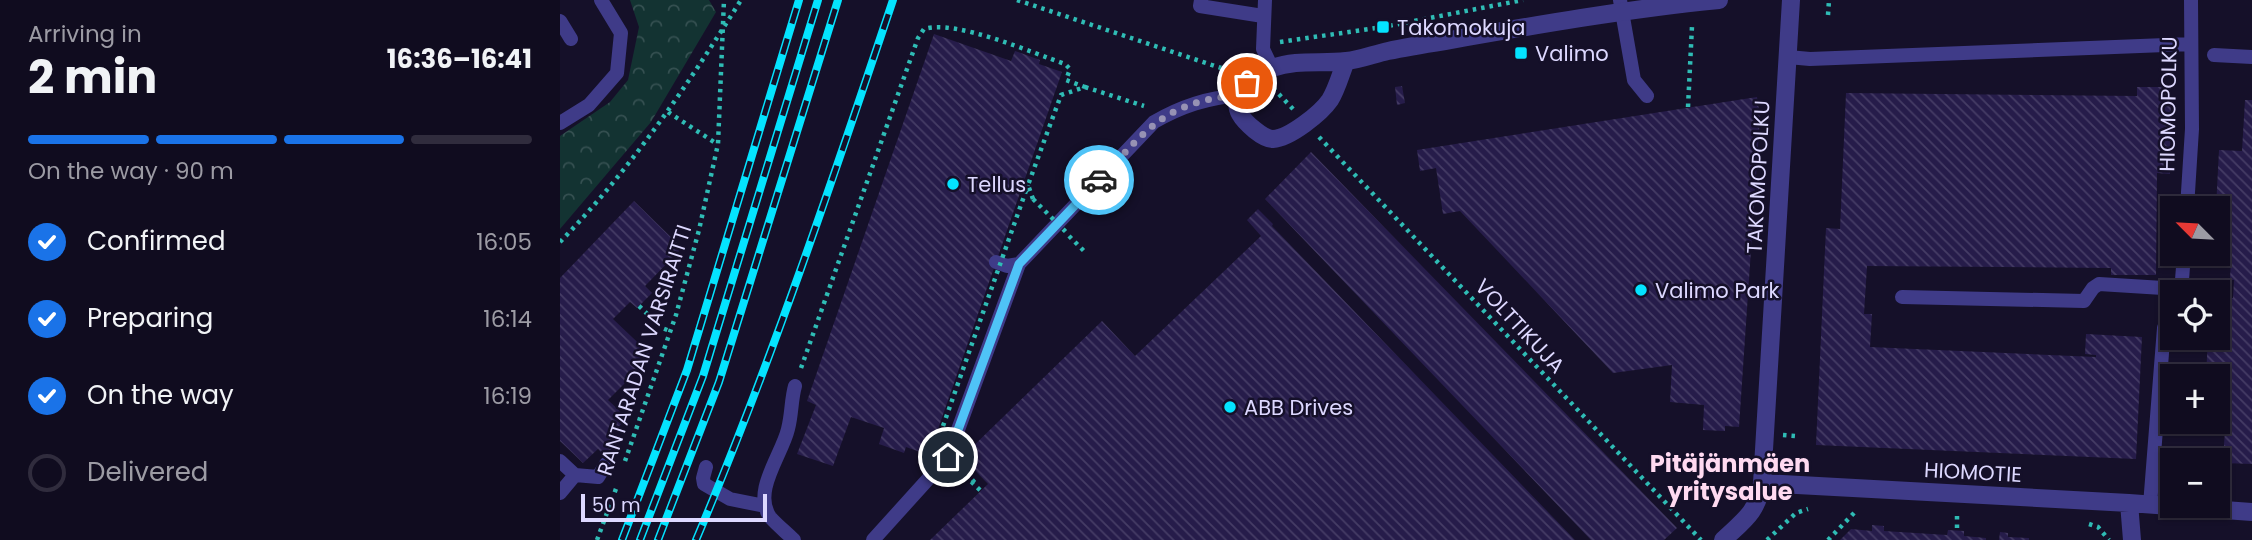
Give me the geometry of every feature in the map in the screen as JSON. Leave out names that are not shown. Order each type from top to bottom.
[{"type":"street","points":[[1346,61],[1330,101],[1306,123],[1291,132],[1273,139],[1261,135],[1241,117],[1237,107],[1239,95],[1247,83],[1271,77],[1294,62],[1346,61],[1598,7],[1719,0]]},
{"type":"street","name":"TAKOMOPOLKU","points":[[1762,483],[1791,0]]},
{"type":"street","points":[[1723,540],[1751,513],[1759,501],[1762,483]]},
{"type":"street","name":"HIOMOTIE","points":[[1762,483],[2252,512]]},
{"type":"street","points":[[2129,503],[2132,540]]},
{"type":"lane","points":[[560,123],[589,105],[617,73],[621,33],[601,0]]},
{"type":"lane","points":[[1201,0],[1200,6],[1264,16]]},
{"type":"lane","points":[[1265,0],[1263,48],[1271,77]]},
{"type":"lane","name":"HIOMOPOLKU","points":[[2188,196],[2192,129],[2190,0]]},
{"type":"lane","points":[[1621,5],[1634,80],[1647,96]]},
{"type":"lane","points":[[560,21],[571,39]]},
{"type":"lane","points":[[1788,58],[1810,60],[2190,44]]},
{"type":"lane","points":[[2214,55],[2252,57]]},
{"type":"lane","points":[[873,540],[948,457],[1019,264],[1154,122],[1181,107],[1213,97],[1239,95]]},
{"type":"lane","points":[[996,262],[1007,266],[1019,264]]},
{"type":"lane","points":[[1902,297],[2084,301],[2099,284],[2160,289]]},
{"type":"lane","points":[[2150,505],[2162,350]]},
{"type":"lane","points":[[794,540],[771,517],[765,506],[764,492],[788,430],[795,386]]},
{"type":"lane","points":[[560,461],[575,475],[598,477],[606,464]]},
{"type":"lane","points":[[706,467],[702,478],[704,484],[730,499],[765,506]]},
{"type":"lane","points":[[560,493],[575,475]]},
{"type":"path","name":"RANTARADAN VARSIRAITTI","points":[[625,462],[670,331],[699,230],[718,145],[724,0]]},
{"type":"path","points":[[560,242],[632,161],[668,112],[741,0]]},
{"type":"path","points":[[1017,0],[1221,68]]},
{"type":"path","points":[[1263,48],[1285,40],[1370,29],[1522,0]]},
{"type":"path","points":[[1828,15],[1829,0]]},
{"type":"path","points":[[795,386],[918,38],[924,29],[936,25],[986,37],[1065,64],[1070,69],[1066,80],[1146,106]]},
{"type":"path","points":[[1688,107],[1692,26]]},
{"type":"path","points":[[1271,77],[1296,112]]},
{"type":"path","points":[[943,426],[1061,95],[1085,87]]},
{"type":"path","points":[[668,112],[718,145]]},
{"type":"path","name":"VOLTTIKUJA","points":[[1317,135],[1701,540]]},
{"type":"path","points":[[1028,185],[1033,199],[1086,253]]},
{"type":"path","points":[[639,306],[662,328],[670,331]]},
{"type":"path","points":[[967,472],[981,491]]},
{"type":"path","name":"RANTARADAN VARSIRAITTI","points":[[597,540],[621,475]]},
{"type":"path","points":[[1771,539],[1796,513],[1814,508]]},
{"type":"path","points":[[1828,540],[1856,511]]},
{"type":"path","points":[[1957,516],[1957,531]]},
{"type":"green space","points":[[630,0],[709,0],[716,12],[651,122],[560,229],[560,136],[610,102],[628,80],[639,27]]},
{"type":"building","name":"Tellus","points":[[934,34],[1011,61],[1015,51],[1062,72],[929,455],[906,447],[904,453],[879,444],[884,428],[851,417],[833,466],[797,454],[816,405],[807,401]]},
{"type":"building","points":[[1402,86],[1405,103],[1397,105],[1395,87]]},
{"type":"building","points":[[2137,87],[2171,87],[2170,174],[2157,173],[2156,275],[2111,275],[2111,268],[1867,266],[1864,314],[1872,314],[1870,347],[2096,357],[2085,354],[2086,334],[2142,337],[2136,459],[1816,445],[1826,228],[1840,229],[1846,93],[2137,96]]},
{"type":"building","name":"Valimo Park","points":[[1757,97],[1760,117],[1739,427],[1725,426],[1725,431],[1703,430],[1704,405],[1670,402],[1672,365],[1613,373],[1460,211],[1443,214],[1436,168],[1420,171],[1417,150]]},
{"type":"building","points":[[2245,100],[2252,100],[2252,464],[2230,463],[2230,448],[2224,448],[2225,434],[2230,434],[2230,364],[2207,364],[2207,350],[2230,350],[2230,298],[2233,298],[2234,280],[2230,280],[2230,196],[2217,196],[2219,150],[2242,151]]},
{"type":"building","points":[[1311,152],[1677,528],[1664,540],[1591,540],[1265,199]]},
{"type":"building","points":[[634,201],[682,248],[645,286],[652,293],[637,308],[630,302],[613,319],[652,356],[608,400],[627,418],[613,433],[620,440],[605,456],[598,449],[583,463],[560,441],[560,278]]},
{"type":"building","name":"ABB Drives","points":[[1258,209],[1575,540],[930,540],[988,484],[962,457],[1102,321],[1135,356],[1261,236],[1247,220]]},
{"type":"building","points":[[1872,525],[1884,526],[1884,531],[1947,535],[1948,530],[1964,531],[1964,536],[1986,540],[1840,540],[1851,529],[1872,531]]},
{"type":"building","points":[[2000,532],[2008,533],[2008,537],[2029,540],[1999,540]]},
{"type":"railway","points":[[622,540],[687,370],[799,0]]},
{"type":"railway","points":[[640,540],[703,376],[818,0]]},
{"type":"railway","points":[[658,540],[719,382],[838,0]]},
{"type":"railway","points":[[696,540],[775,339],[893,0]]},
{"type":"way so far","points":[[1099,180],[1154,122],[1181,107],[1213,97],[1239,95],[1247,83]]},
{"type":"place","name":"Takomokuja","points":[[1383,27]]},
{"type":"place","name":"Valimo","points":[[1521,53]]},
{"type":"place","name":"Tellus","points":[[953,184]]},
{"type":"place","name":"Valimo Park","points":[[1641,290]]},
{"type":"place","name":"ABB Drives","points":[[1230,407]]},
{"type":"district","name":"Pitäjänmäen yritysalue","points":[[1730,477]]},
{"type":"route","points":[[948,457],[1019,264],[1099,180]]}]
